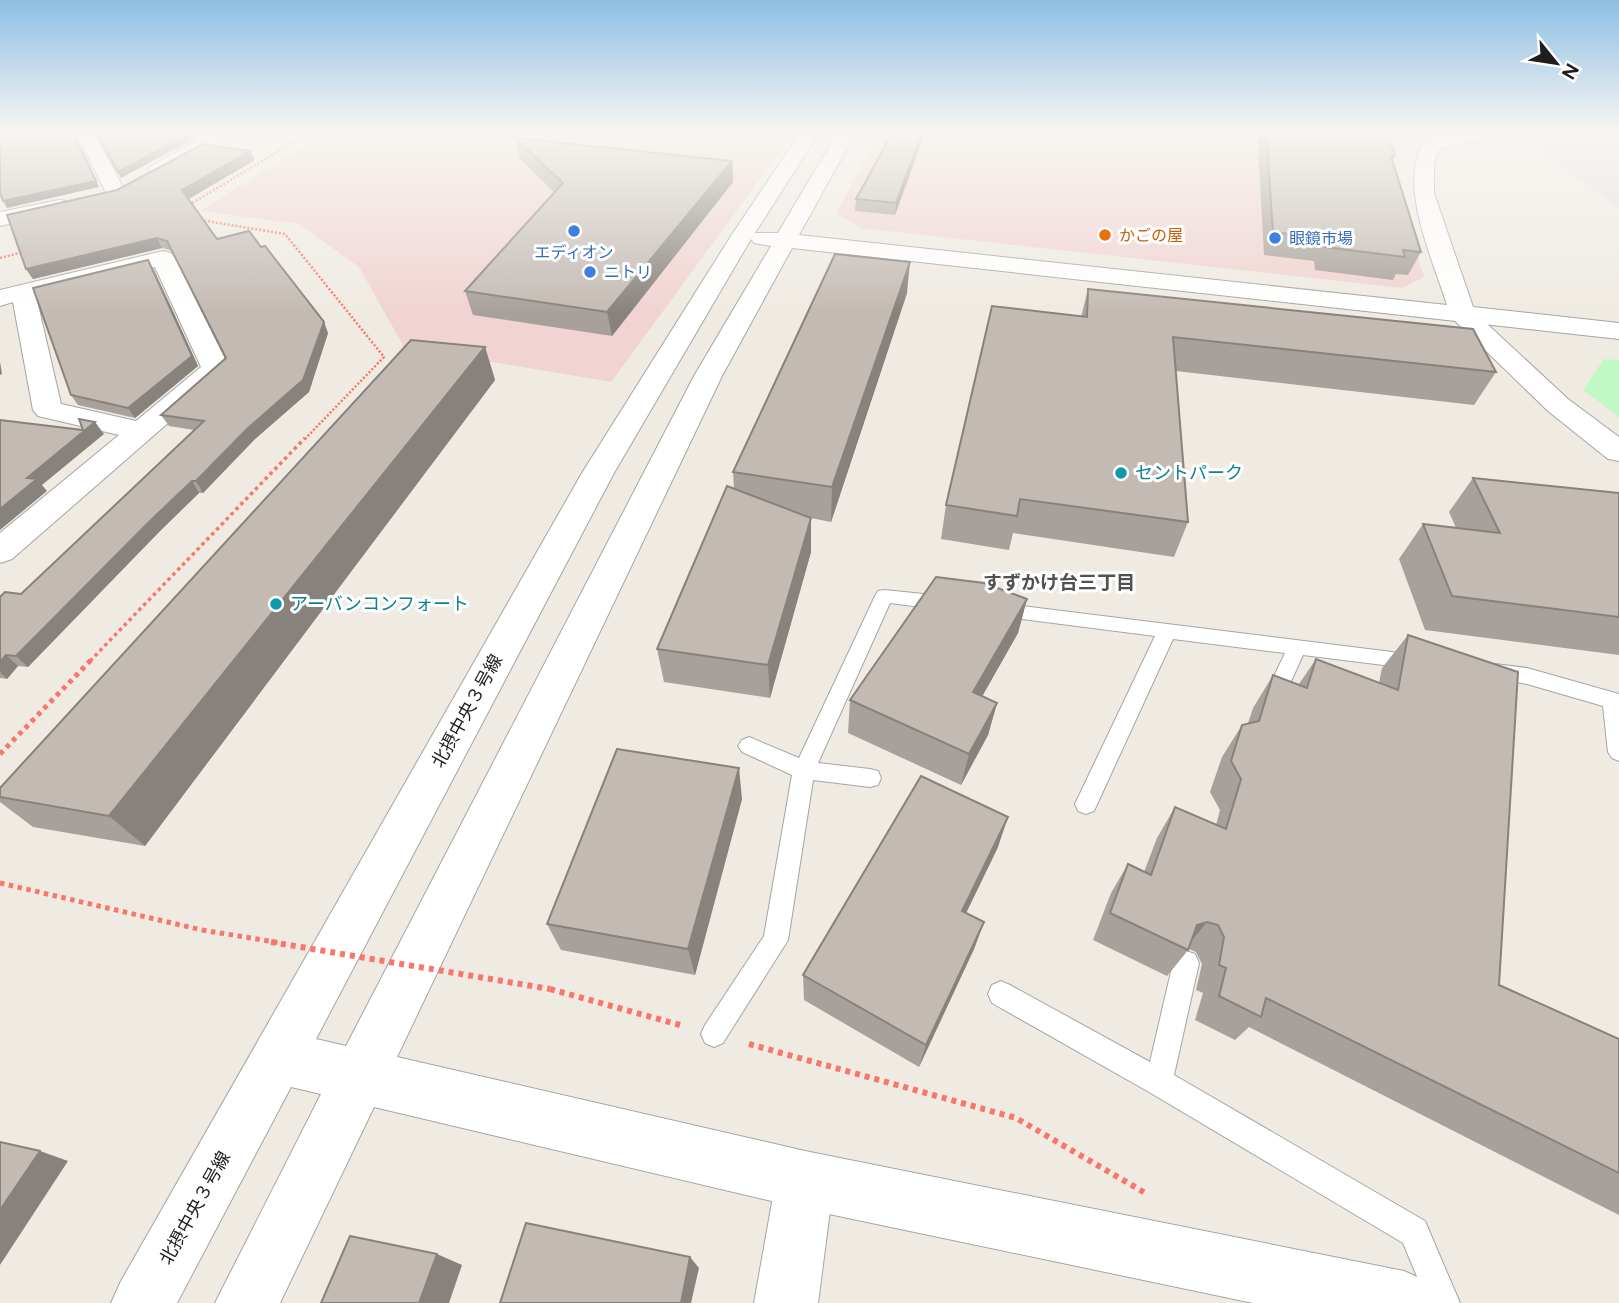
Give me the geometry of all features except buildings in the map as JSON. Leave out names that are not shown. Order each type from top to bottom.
[{"type":"street","points":[[0,219],[119,191]]},
{"type":"street","name":"北摂中央３号線","points":[[143,1303],[731,234],[765,191]]},
{"type":"street","points":[[247,1303],[708,376],[813,191]]},
{"type":"street","points":[[1423,191],[1463,315],[1558,405],[1619,452]]},
{"type":"street","points":[[731,234],[1619,331]]},
{"type":"street","points":[[0,551],[143,431],[216,369],[163,258],[12,295],[48,410],[143,431]]},
{"type":"street","points":[[277,1057],[806,1180],[1234,1285],[1404,1303]]},
{"type":"street","points":[[786,1303],[806,1180]]},
{"type":"lane","points":[[714,1034],[776,940],[804,770],[884,596],[1433,664]]},
{"type":"lane","points":[[1086,804],[1167,631]]},
{"type":"lane","points":[[1275,695],[1297,647]]},
{"type":"lane","points":[[1473,669],[1527,676],[1616,702],[1619,752]]},
{"type":"lane","points":[[749,746],[804,770],[870,778]]},
{"type":"lane","points":[[1158,1082],[1186,963]]},
{"type":"lane","points":[[1001,994],[1158,1082],[1414,1232],[1444,1303]]},
{"type":"path","points":[[183,208],[212,191]]},
{"type":"path","points":[[0,754],[384,357],[285,234],[197,219]]},
{"type":"path","points":[[0,258],[22,252]]},
{"type":"path","points":[[0,883],[202,929],[550,989],[1016,1118],[1149,1195]]},
{"type":"shaded area","points":[[232,191],[751,191],[611,382],[404,347],[359,267],[299,224],[200,211]]},
{"type":"shaded area","points":[[848,191],[1397,191],[1424,277],[1402,288],[861,228],[836,214]]},
{"type":"shaded area","points":[[1595,191],[1619,191],[1619,208]]},
{"type":"green space","points":[[1604,359],[1619,360],[1619,417],[1583,390]]},
{"type":"place","name":"エディオン","points":[[574,231]]},
{"type":"place","name":"かごの屋","points":[[1105,235]]},
{"type":"place","name":"眼鏡市場","points":[[1275,238]]},
{"type":"place","name":"ニトリ","points":[[590,272]]},
{"type":"place","name":"セントパーク","points":[[1121,473]]},
{"type":"place","name":"アーバンコンフォート","points":[[276,604]]},
{"type":"district","name":"すずかけ台三丁目","points":[[1059,582]]}]
